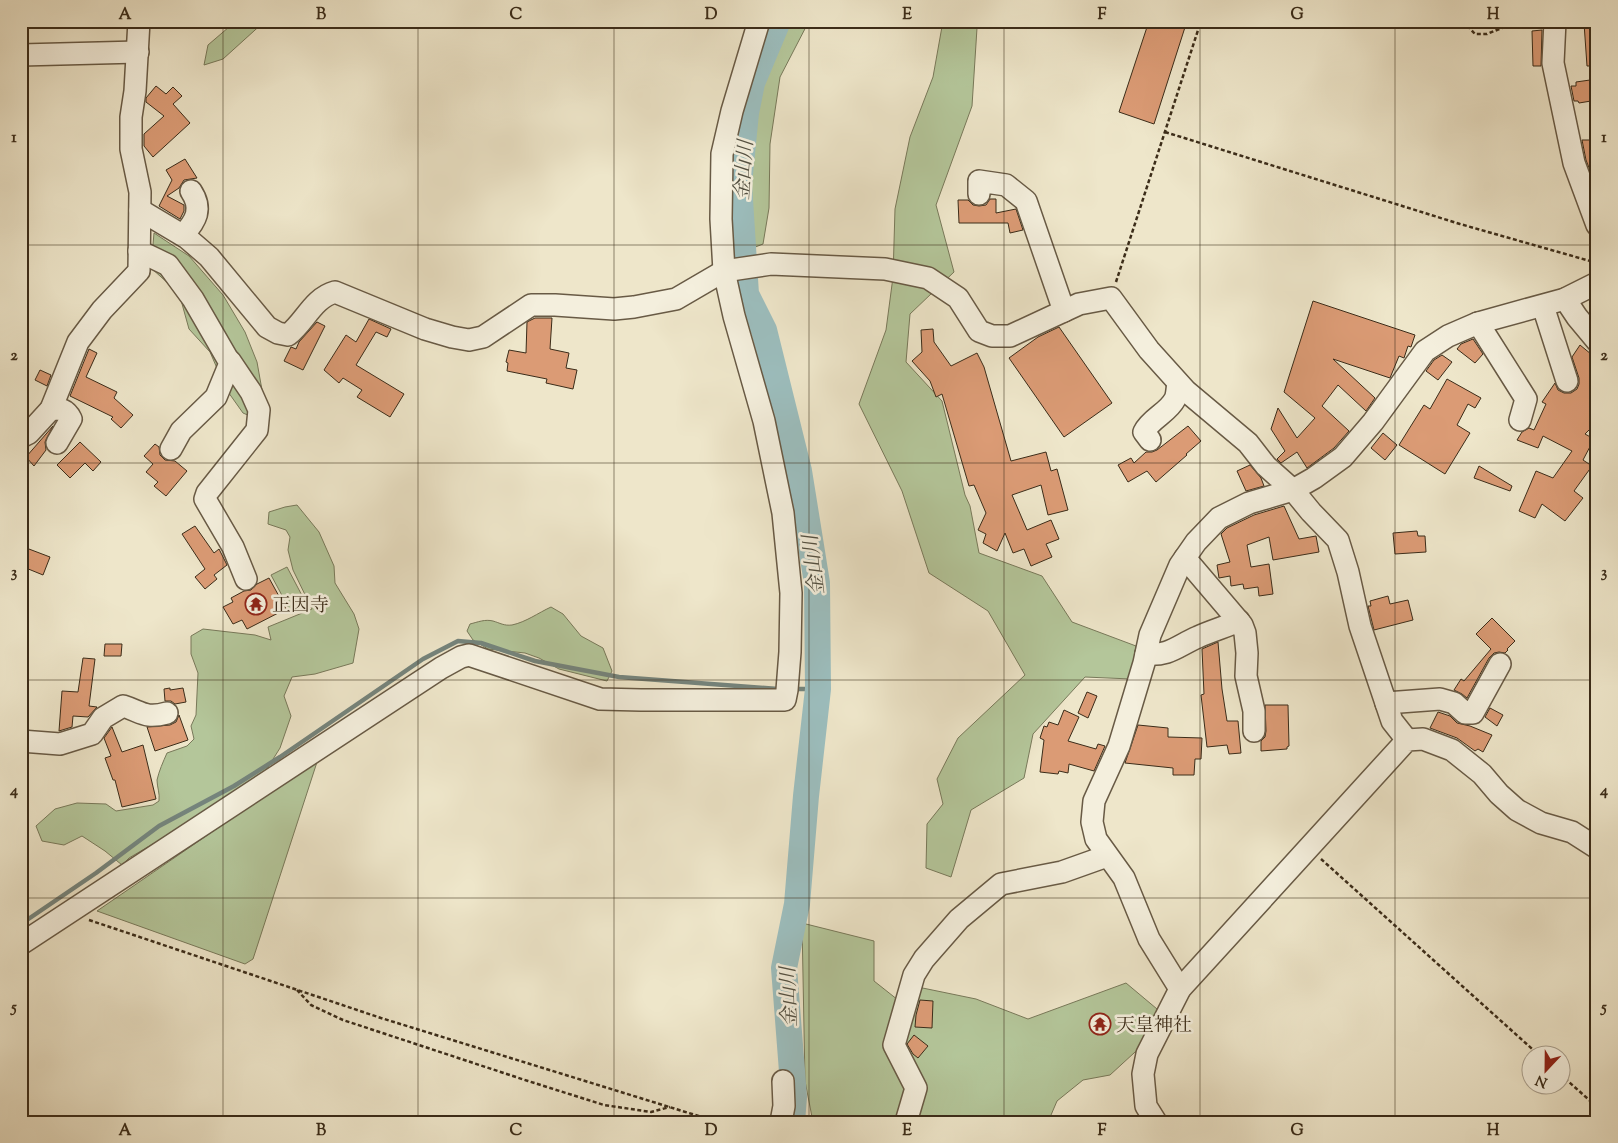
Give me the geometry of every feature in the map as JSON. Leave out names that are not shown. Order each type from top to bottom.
[{"type":"street","points":[[21,437],[29,433],[51,409],[78,342],[102,310],[139,271],[140,192],[131,149],[131,117],[135,91],[139,21]]},
{"type":"street","points":[[21,944],[441,668],[461,657],[469,655],[600,699],[785,700],[790,652],[791,593],[783,513],[764,421],[734,316],[722,219],[722,154],[732,111],[759,21]]},
{"type":"street","points":[[1555,21],[1553,63],[1574,163],[1597,225]]},
{"type":"street","points":[[21,55],[138,52]]},
{"type":"street","points":[[979,194],[979,181],[1006,185],[1026,201],[1064,311]]},
{"type":"street","points":[[183,235],[191,226],[198,210],[195,197],[191,191]]},
{"type":"street","points":[[140,210],[183,235],[209,257],[267,327],[278,333],[288,335],[295,330],[319,299],[326,294],[335,292],[425,329],[470,340],[483,337],[531,305],[614,309],[659,302],[676,299],[727,270],[771,264],[886,268],[928,278],[958,298],[979,331],[992,336],[1010,336],[1080,304],[1110,298],[1148,350],[1178,383],[1248,443],[1266,466],[1293,490],[1338,540],[1348,572],[1360,626],[1386,703],[1392,720],[1407,740]]},
{"type":"street","points":[[140,251],[168,266],[193,299],[251,392],[259,410],[257,430],[206,493],[205,499],[233,547],[246,579]]},
{"type":"street","points":[[1180,989],[1149,939],[1124,878],[1096,839],[1092,822],[1094,801],[1119,746],[1150,635],[1180,565],[1196,542],[1219,518],[1249,503],[1293,490],[1314,478],[1343,457],[1373,422],[1426,351],[1448,336],[1478,323],[1566,299],[1597,283]]},
{"type":"street","points":[[1566,299],[1577,317],[1597,341]]},
{"type":"street","points":[[1543,306],[1567,381]]},
{"type":"street","points":[[1478,323],[1526,399],[1520,420]]},
{"type":"street","points":[[171,449],[181,431],[216,397],[230,361]]},
{"type":"street","points":[[1150,440],[1144,432],[1148,424],[1163,413],[1175,400],[1178,383]]},
{"type":"street","points":[[51,409],[61,409],[68,412],[71,419],[57,443]]},
{"type":"street","points":[[1185,558],[1239,621],[1245,633],[1246,676],[1254,711],[1254,731]]},
{"type":"street","points":[[1146,654],[1159,655],[1176,649],[1196,638],[1239,621]]},
{"type":"street","points":[[1386,703],[1440,700],[1454,703],[1465,713],[1473,713],[1500,664]]},
{"type":"street","points":[[21,741],[60,744],[92,734],[103,718],[122,706],[134,709],[142,715],[155,716],[167,713]]},
{"type":"street","points":[[1156,1122],[1146,1106],[1142,1074],[1146,1054],[1180,989],[1407,740],[1423,739],[1452,750],[1482,774],[1499,794],[1517,810],[1541,823],[1572,832],[1595,856]]},
{"type":"street","points":[[906,1122],[916,1088],[894,1046],[914,975],[924,959],[959,919],[1001,884],[1062,872],[1107,856]]},
{"type":"street","points":[[781,1122],[784,1106],[783,1081]]},
{"type":"path","points":[[1110,298],[1201,21]]},
{"type":"path","points":[[1463,21],[1475,34],[1487,34],[1514,23],[1531,21]]},
{"type":"path","points":[[1166,132],[1460,224],[1597,263]]},
{"type":"path","points":[[1308,848],[1529,1046]]},
{"type":"path","points":[[1595,856],[1597,886]]},
{"type":"path","points":[[66,913],[381,1018],[718,1122]]},
{"type":"path","points":[[296,990],[311,1006],[343,1020],[604,1105],[651,1112],[671,1107]]},
{"type":"path","points":[[1570,1083],[1597,1106]]},
{"type":"green space","points":[[236,21],[265,21],[223,59],[204,65],[208,45]]},
{"type":"green space","points":[[767,21],[809,21],[780,77],[770,144],[769,208],[763,244],[735,255],[732,220],[732,148],[741,101]]},
{"type":"green space","points":[[943,21],[980,21],[977,28],[972,106],[936,205],[954,272],[910,314],[906,362],[942,401],[965,495],[970,506],[979,553],[1042,576],[1072,622],[1136,646],[1131,679],[1085,677],[1033,734],[1024,778],[971,810],[951,877],[926,868],[927,824],[943,804],[937,779],[958,738],[1025,675],[988,611],[929,573],[902,491],[859,404],[886,330],[893,277],[895,209],[910,137],[933,77]]},
{"type":"green space","points":[[154,233],[189,256],[223,295],[245,332],[257,362],[262,390],[264,422],[243,413],[226,389],[210,352],[189,329],[179,293],[151,268]]},
{"type":"green space","points":[[297,505],[319,532],[334,566],[335,583],[354,614],[359,629],[353,663],[315,674],[292,677],[284,696],[291,716],[280,748],[265,772],[180,828],[129,858],[122,865],[82,836],[64,845],[42,841],[36,826],[55,809],[77,803],[106,804],[116,811],[153,805],[159,801],[157,780],[167,753],[187,746],[194,739],[191,726],[196,715],[198,673],[191,654],[191,636],[203,629],[255,635],[271,640],[268,627],[312,609],[293,570],[288,550],[290,537],[286,530],[268,524],[269,512]]},
{"type":"green space","points":[[287,567],[307,605],[292,614],[271,575]]},
{"type":"green space","points":[[551,607],[563,614],[581,636],[603,648],[612,671],[607,681],[559,669],[525,653],[488,649],[473,640],[467,631],[470,624],[484,621],[493,621],[507,625],[517,624]]},
{"type":"green space","points":[[318,759],[253,959],[245,964],[97,911]]},
{"type":"green space","points":[[802,923],[874,941],[874,981],[898,1000],[908,985],[976,999],[1028,1019],[1126,983],[1163,1014],[1146,1042],[1110,1075],[1083,1080],[1057,1101],[1048,1122],[813,1122],[805,1081]]},
{"type":"building","points":[[1149,21],[1187,21],[1154,124],[1119,112]]},
{"type":"building","points":[[1584,23],[1597,23],[1597,66],[1587,66]]},
{"type":"building","points":[[1542,30],[1541,66],[1533,66],[1532,31]]},
{"type":"building","points":[[1597,79],[1597,100],[1579,103],[1574,101],[1571,86],[1576,86],[1576,82]]},
{"type":"building","points":[[156,86],[166,94],[173,87],[182,96],[173,104],[190,123],[153,157],[144,146],[144,134],[164,116],[146,102],[146,98]]},
{"type":"building","points":[[1582,140],[1597,140],[1597,188],[1586,160]]},
{"type":"building","points":[[185,159],[197,178],[184,180],[179,188],[167,196],[184,205],[184,211],[180,219],[159,206],[172,180],[166,170]]},
{"type":"building","points":[[990,199],[996,199],[996,213],[1016,209],[1023,230],[1010,233],[1008,223],[959,223],[958,200],[968,200],[973,205],[979,206],[986,205]]},
{"type":"building","points":[[1313,301],[1415,335],[1411,347],[1408,346],[1404,358],[1399,356],[1390,378],[1333,359],[1375,398],[1366,411],[1338,385],[1322,406],[1349,431],[1334,448],[1307,468],[1297,452],[1281,463],[1277,459],[1285,451],[1271,429],[1278,408],[1297,438],[1315,418],[1284,392]]},
{"type":"building","points":[[535,318],[552,318],[550,349],[569,353],[566,368],[577,370],[573,389],[546,383],[547,379],[507,371],[508,363],[506,362],[509,350],[526,353],[527,322]]},
{"type":"building","points":[[369,319],[391,329],[387,337],[376,332],[356,365],[404,394],[390,417],[357,397],[362,390],[343,378],[339,383],[324,370],[346,335],[356,342]]},
{"type":"building","points":[[317,322],[325,326],[303,370],[284,361],[291,347],[296,349],[299,342]]},
{"type":"building","points":[[1059,327],[1112,403],[1064,437],[1009,358],[1038,337]]},
{"type":"building","points":[[933,329],[934,342],[951,366],[977,353],[984,367],[1011,461],[1046,452],[1051,471],[1057,469],[1068,510],[1048,515],[1041,485],[1012,495],[1027,530],[1051,520],[1059,539],[1046,544],[1052,557],[1031,566],[1024,549],[1013,553],[1005,533],[997,551],[983,543],[986,534],[978,530],[986,513],[974,485],[969,486],[942,394],[936,397],[930,381],[912,361],[922,352],[921,330]]},
{"type":"building","points":[[1473,339],[1483,354],[1475,363],[1457,349],[1461,344]]},
{"type":"building","points":[[1580,345],[1597,359],[1597,422],[1585,434],[1594,439],[1583,460],[1592,466],[1574,491],[1583,498],[1565,521],[1542,504],[1535,518],[1519,511],[1536,471],[1553,478],[1572,451],[1543,436],[1538,448],[1517,440],[1522,432],[1529,428],[1534,430],[1546,404],[1542,402],[1555,383],[1558,390],[1564,393],[1571,393],[1577,389],[1579,378],[1572,357]]},
{"type":"building","points":[[89,349],[97,353],[86,377],[117,392],[114,398],[133,415],[121,428],[111,419],[113,417],[70,396]]},
{"type":"building","points":[[1442,355],[1452,362],[1438,380],[1426,371],[1434,360]]},
{"type":"building","points":[[40,370],[51,375],[47,386],[35,380]]},
{"type":"building","points":[[1447,379],[1481,398],[1475,408],[1468,404],[1457,425],[1470,433],[1445,474],[1399,445],[1424,405],[1430,409]]},
{"type":"building","points":[[53,426],[45,442],[46,450],[34,466],[26,457]]},
{"type":"building","points":[[1188,426],[1201,441],[1187,455],[1156,482],[1147,471],[1128,482],[1118,465],[1131,458],[1134,463],[1146,452],[1157,450]]},
{"type":"building","points":[[1383,433],[1397,445],[1385,460],[1371,448]]},
{"type":"building","points":[[80,442],[101,462],[93,471],[85,463],[70,478],[57,465]]},
{"type":"building","points":[[155,444],[159,447],[160,455],[165,460],[175,461],[187,471],[166,496],[154,486],[158,482],[146,472],[153,464],[144,456]]},
{"type":"building","points":[[1250,465],[1261,478],[1264,486],[1246,491],[1237,471]]},
{"type":"building","points":[[1479,466],[1512,486],[1510,491],[1474,478]]},
{"type":"building","points":[[1284,506],[1299,539],[1316,536],[1319,552],[1273,560],[1269,537],[1247,545],[1251,567],[1269,564],[1273,594],[1259,596],[1258,587],[1244,589],[1243,584],[1231,586],[1230,576],[1219,578],[1217,565],[1230,562],[1221,534],[1227,528],[1254,515]]},
{"type":"building","points":[[195,526],[214,553],[219,549],[227,565],[214,575],[217,579],[205,589],[195,577],[205,569],[182,534]]},
{"type":"building","points":[[1417,531],[1418,536],[1425,536],[1426,552],[1395,554],[1393,533]]},
{"type":"building","points":[[21,546],[50,557],[43,575],[21,566]]},
{"type":"building","name":"正因寺","points":[[269,578],[286,609],[247,629],[242,620],[233,624],[223,607],[233,602],[231,598],[244,591],[251,590],[257,584]]},
{"type":"building","points":[[1388,596],[1390,604],[1408,600],[1413,620],[1374,630],[1368,606],[1371,606],[1370,601]]},
{"type":"building","points":[[1492,618],[1515,641],[1505,653],[1494,653],[1489,658],[1467,698],[1454,690],[1461,679],[1464,681],[1491,649],[1476,634]]},
{"type":"building","points":[[1218,642],[1227,721],[1238,721],[1241,753],[1229,754],[1227,745],[1207,747],[1201,695],[1204,694],[1202,649]]},
{"type":"building","points":[[105,644],[122,644],[121,656],[104,656]]},
{"type":"building","points":[[83,658],[95,659],[89,706],[97,707],[88,717],[73,716],[72,727],[59,731],[62,691],[78,692]]},
{"type":"building","points":[[170,688],[170,690],[183,688],[186,702],[175,704],[171,701],[165,701],[164,689]]},
{"type":"building","points":[[1087,692],[1097,696],[1088,718],[1078,713]]},
{"type":"building","points":[[1265,705],[1288,705],[1289,746],[1287,749],[1261,751],[1261,741],[1265,737],[1266,731]]},
{"type":"building","points":[[1490,708],[1503,715],[1497,726],[1485,717]]},
{"type":"building","points":[[1064,710],[1079,717],[1068,741],[1096,749],[1098,744],[1105,746],[1094,771],[1069,764],[1068,773],[1059,771],[1058,774],[1040,772],[1044,740],[1040,738],[1044,726],[1047,727],[1049,722],[1058,725]]},
{"type":"building","points":[[1438,712],[1450,716],[1457,723],[1492,735],[1483,752],[1478,749],[1475,751],[1457,738],[1430,728]]},
{"type":"building","points":[[179,715],[188,740],[155,751],[147,727],[170,725],[176,722]]},
{"type":"building","points":[[1138,725],[1168,728],[1168,737],[1202,738],[1201,759],[1195,759],[1194,775],[1173,775],[1173,768],[1125,763]]},
{"type":"building","points":[[112,727],[122,752],[143,745],[156,799],[122,807],[115,780],[113,780],[105,758],[111,756],[104,738]]},
{"type":"building","points":[[920,1000],[933,1001],[932,1028],[915,1027]]},
{"type":"building","points":[[914,1035],[928,1046],[918,1058],[907,1044]]},
{"type":"waterway","name":"金山川","points":[[778,21],[752,83],[746,113],[739,184],[746,294],[764,330],[799,471],[817,583],[818,689],[806,796],[797,904],[784,968],[794,1097],[792,1122]]},
{"type":"waterway","points":[[21,924],[96,873],[159,826],[234,786],[280,757],[423,659],[458,641],[481,643],[535,661],[619,677],[778,689]]},
{"type":"waterway","points":[[798,689],[818,689]]},
{"type":"place","name":"正因寺","points":[[256,604]]},
{"type":"place","name":"天皇神社","points":[[1100,1024]]}]
